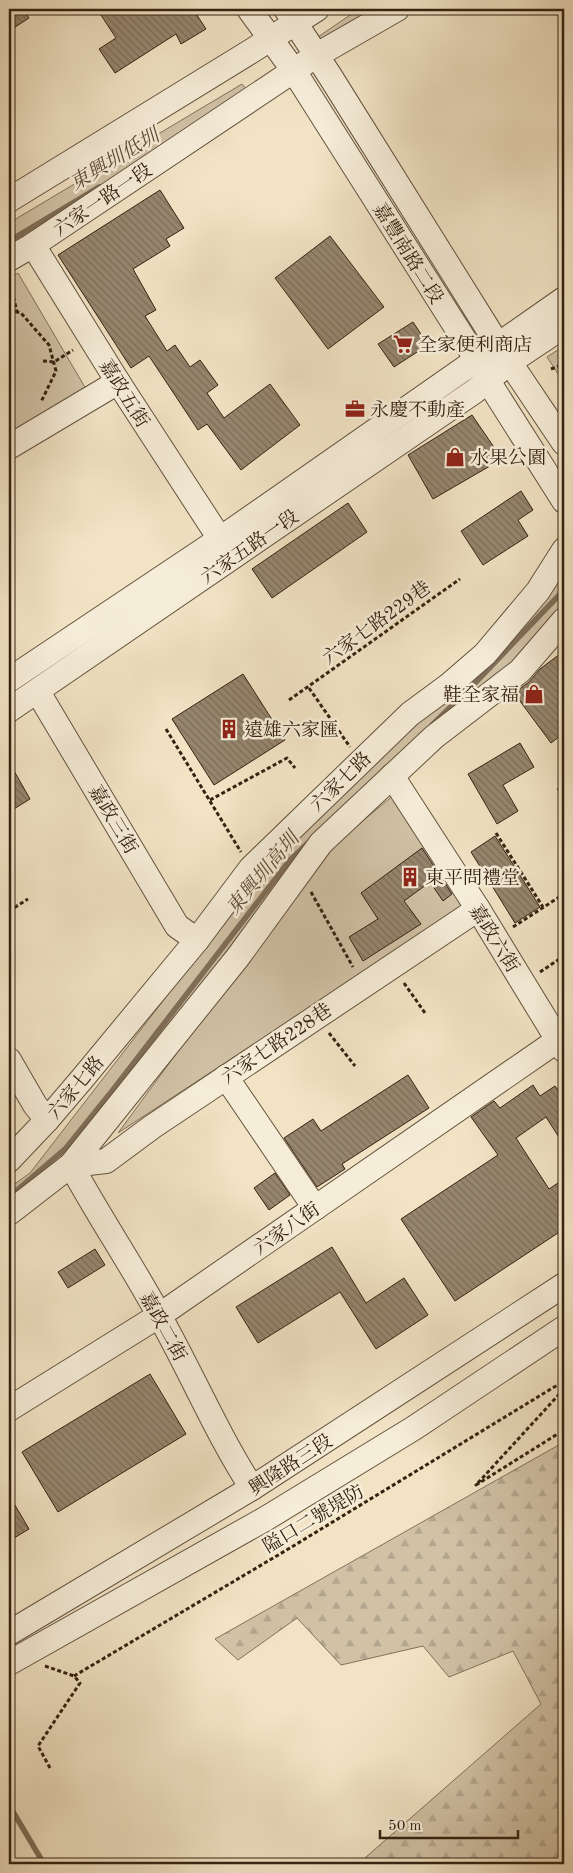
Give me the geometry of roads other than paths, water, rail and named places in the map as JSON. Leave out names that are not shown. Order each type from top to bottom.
[{"type":"street","name":"嘉豐南路二段","points":[[249,9],[294,71],[564,501]]},
{"type":"street","points":[[9,200],[271,38],[291,16],[317,9]]},
{"type":"street","name":"六家一路一段","points":[[9,259],[33,245],[317,55],[398,9]]},
{"type":"street","name":"嘉豐南路二段","points":[[291,16],[504,354],[564,443]]},
{"type":"street","name":"嘉政五街","points":[[33,245],[118,382],[220,539]]},
{"type":"street","points":[[504,354],[524,325],[564,299]]},
{"type":"street","points":[[482,370],[504,354],[564,326]]},
{"type":"street","name":"六家五路一段","points":[[9,680],[220,539],[482,370]]},
{"type":"street","name":"六家五路一段","points":[[9,710],[38,692],[482,370]]},
{"type":"street","points":[[9,446],[118,382]]},
{"type":"street","name":"六家七路","points":[[9,1160],[47,1120],[197,940],[251,868],[410,714],[448,686],[485,654],[538,591],[564,550]]},
{"type":"street","name":"六家七路","points":[[9,1213],[71,1165],[238,957],[321,843],[434,737],[520,671],[564,620]]},
{"type":"street","name":"嘉政三街","points":[[38,692],[177,926],[197,940]]},
{"type":"street","name":"嘉政六街","points":[[392,776],[478,909],[561,1045]]},
{"type":"street","name":"六家七路228巷","points":[[71,1165],[106,1161],[152,1127],[478,909]]},
{"type":"street","name":"六家八街","points":[[9,1408],[160,1315],[315,1208],[561,1045]]},
{"type":"street","points":[[9,1060],[35,1105],[47,1120]]},
{"type":"street","points":[[226,1077],[315,1208]]},
{"type":"street","name":"嘉政二街","points":[[71,1165],[94,1207],[160,1315],[237,1464],[252,1488]]},
{"type":"street","name":"興隆路三段","points":[[9,1633],[252,1488],[564,1285]]},
{"type":"street","name":"興隆路三段","points":[[9,1663],[265,1519],[414,1428],[564,1328]]},
{"type":"waterway","name":"東興圳低圳","points":[[9,241],[99,187]]},
{"type":"waterway","name":"東興圳高圳","points":[[432,725],[563,591]]},
{"type":"waterway","name":"東興圳高圳","points":[[9,1197],[66,1148],[290,860],[309,842]]},
{"type":"waterway","points":[[9,1805],[44,1864]]},
{"type":"place","name":"全家便利商店","points":[[403,344]]},
{"type":"place","name":"永慶不動產","points":[[355,409]]},
{"type":"place","name":"水果公園","points":[[455,457]]},
{"type":"place","name":"鞋全家福","points":[[534,694]]},
{"type":"place","name":"遠雄六家匯","points":[[229,729]]},
{"type":"place","name":"東平問禮堂","points":[[410,877]]}]
